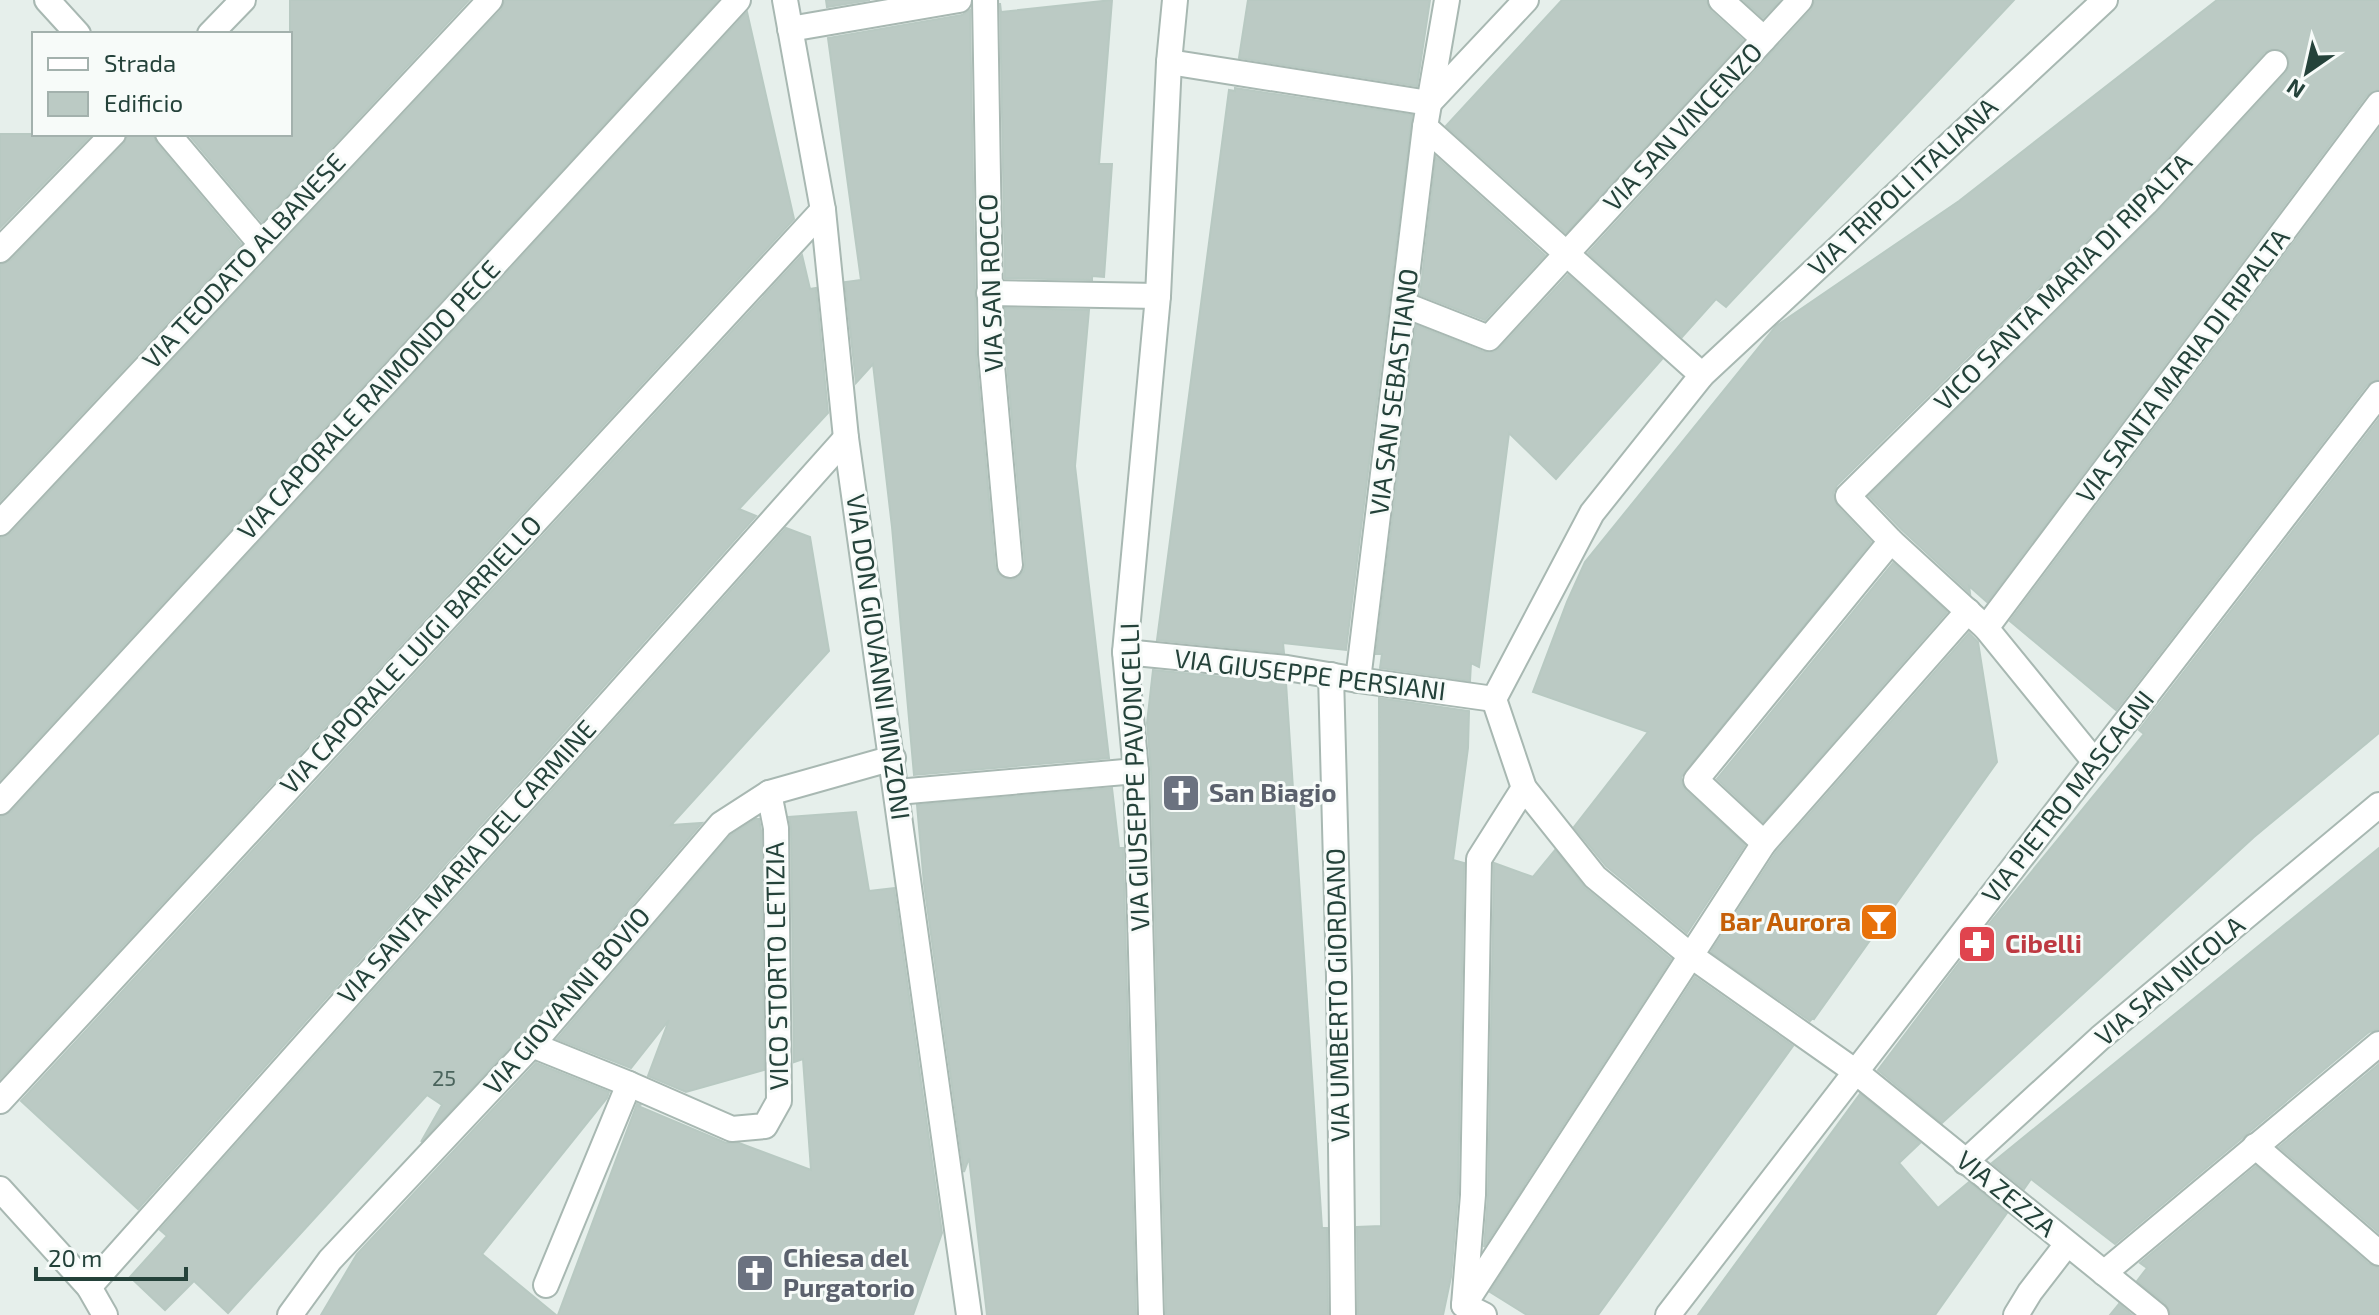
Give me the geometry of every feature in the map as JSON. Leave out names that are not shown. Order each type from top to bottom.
[{"type":"street","points":[[47,0],[76,32]]},
{"type":"street","points":[[212,32],[243,0]]},
{"type":"street","name":"VIA TEODATO ALBANESE","points":[[0,523],[490,0]]},
{"type":"street","name":"VIA CAPORALE RAIMONDO PECE","points":[[0,802],[738,0]]},
{"type":"street","name":"VIA DON GIOVANNI MINZONI","points":[[785,0],[823,210],[846,438],[969,1315]]},
{"type":"street","points":[[790,29],[959,0]]},
{"type":"street","name":"VIA SAN ROCCO","points":[[985,0],[991,354],[1010,565]]},
{"type":"street","name":"VIA GIUSEPPE PAVONCELLI","points":[[1151,1315],[1136,771],[1125,652],[1158,296],[1169,62],[1175,0]]},
{"type":"street","name":"VIA SAN SEBASTIANO","points":[[1358,680],[1427,115],[1447,0]]},
{"type":"street","points":[[1427,115],[1526,0]]},
{"type":"street","points":[[1721,0],[1764,39]]},
{"type":"street","name":"VIA SAN VINCENZO","points":[[1405,305],[1489,338],[1800,0]]},
{"type":"street","name":"VIA TRIPOLI ITALIANA","points":[[1494,699],[1592,513],[1702,375],[2105,0]]},
{"type":"street","points":[[1169,62],[1427,115],[1566,255],[1702,375]]},
{"type":"street","name":"VICO SANTA MARIA DI RIPALTA","points":[[1891,541],[1848,496],[2146,203],[2275,63]]},
{"type":"street","name":"VIA SANTA MARIA DI RIPALTA","points":[[1986,628],[2379,104]]},
{"type":"street","points":[[0,250],[111,136]]},
{"type":"street","points":[[170,136],[260,243]]},
{"type":"street","name":"VIA CAPORALE LUIGI BARRIELLO","points":[[0,1101],[823,210]]},
{"type":"street","points":[[989,293],[1158,296]]},
{"type":"street","name":"VIA PIETRO MASCAGNI","points":[[1668,1315],[2379,394]]},
{"type":"street","name":"VIA SANTA MARIA DEL CARMINE","points":[[89,1287],[846,438]]},
{"type":"street","points":[[1764,843],[1696,780],[1891,541],[1986,628],[2095,762]]},
{"type":"street","points":[[1474,1310],[1690,955],[1764,843],[1968,611]]},
{"type":"street","name":"VIA GIUSEPPE PERSIANI","points":[[1125,652],[1287,668],[1494,699]]},
{"type":"street","name":"VIA UMBERTO GIORDANO","points":[[1331,675],[1343,1315]]},
{"type":"street","name":"VIA ZEZZA","points":[[1494,699],[1524,788],[1595,877],[1690,955],[1856,1072],[2156,1315]]},
{"type":"street","name":"VIA GIOVANNI BOVIO","points":[[290,1315],[330,1260],[532,1045],[721,824],[769,793],[893,758]]},
{"type":"street","points":[[897,792],[1136,771]]},
{"type":"street","points":[[1474,1310],[1479,859],[1524,788]]},
{"type":"street","name":"VICO STORTO LETIZIA","points":[[532,1045],[732,1129],[765,1126],[779,1101],[776,828],[769,793]]},
{"type":"street","name":"VIA SAN NICOLA","points":[[1965,1162],[2100,1038],[2379,805]]},
{"type":"street","points":[[2104,1273],[2379,1044]]},
{"type":"street","points":[[546,1285],[629,1084]]},
{"type":"street","points":[[2255,1146],[2379,1253]]},
{"type":"street","points":[[0,1189],[89,1287],[105,1315]]},
{"type":"street","points":[[2016,1315],[2067,1244]]},
{"type":"building","points":[[290,0],[469,0],[262,222],[190,136],[292,136]]},
{"type":"building","points":[[505,0],[718,0],[0,780],[0,538],[11,533],[501,10]]},
{"type":"building","points":[[826,0],[870,0],[827,7]]},
{"type":"building","points":[[1112,0],[1099,164],[1112,164],[1104,277],[1092,276],[1092,280],[1005,278],[1000,3],[1001,12]]},
{"type":"building","points":[[1248,0],[1430,0],[1417,86],[1239,58]]},
{"type":"building","points":[[1562,0],[1706,0],[1711,11],[1743,40],[1566,233],[1446,126]]},
{"type":"building","points":[[1743,0],[1780,0],[1763,18]]},
{"type":"building","points":[[1815,0],[2014,0],[1726,307],[1716,299],[1682,337],[1588,253],[1811,10]]},
{"type":"building","points":[[2217,0],[2379,0],[2379,89],[2367,95],[1987,602],[1969,586],[1970,593],[1869,496],[2157,213],[2286,73],[2289,59],[2285,52],[2271,49],[2264,53],[2135,193],[1837,485],[1833,493],[1837,506],[1871,542],[1681,777],[1686,791],[1745,845],[1687,933],[1606,866],[1574,827],[1648,732],[1533,692],[1585,562],[1776,326],[1959,201]]},
{"type":"building","points":[[970,10],[976,354],[995,566],[998,574],[1011,580],[1019,577],[1025,564],[1006,353],[1005,308],[1089,310],[1075,466],[1109,758],[914,775],[892,527],[873,364],[856,383],[845,282],[861,280],[828,38],[962,15]]},
{"type":"building","points":[[747,12],[794,219],[0,1079],[0,817],[11,812]]},
{"type":"building","points":[[1235,88],[1412,115],[1346,650],[1283,643],[1284,653],[1157,640],[1229,90],[1235,91]]},
{"type":"building","points":[[2379,129],[2379,379],[2367,385],[2116,710],[2010,621]]},
{"type":"building","points":[[0,134],[90,136],[0,228]]},
{"type":"building","points":[[127,136],[154,136],[157,144],[241,244],[0,501],[0,265],[11,260],[124,144]]},
{"type":"building","points":[[1436,157],[1545,255],[1485,320],[1420,295]]},
{"type":"building","points":[[802,255],[810,289],[816,288],[828,413],[739,509],[756,516],[138,1209],[21,1101]]},
{"type":"building","points":[[1568,275],[1662,359],[1556,479],[1509,433],[1479,667],[1471,663],[1470,681],[1380,668],[1382,654],[1376,654],[1416,325],[1484,352],[1493,352]]},
{"type":"building","points":[[2379,419],[2379,733],[2254,837],[1942,1123],[1878,1070],[1984,930],[2144,734],[2139,730]]},
{"type":"building","points":[[786,528],[810,537],[829,651],[671,825],[702,823],[521,1035],[421,1142],[442,1105],[427,1095],[228,1313],[194,1281],[165,1310],[130,1277],[167,1236],[160,1230]]},
{"type":"building","points":[[1893,563],[1947,612],[1763,822],[1717,779]]},
{"type":"building","points":[[1969,633],[1978,642],[1997,762],[1810,1021],[1711,952],[1776,852]]},
{"type":"building","points":[[1153,670],[1286,683],[1322,1228],[1327,1228],[1328,1315],[1166,1315],[1151,770],[1147,723]]},
{"type":"building","points":[[1379,698],[1469,711],[1468,748],[1453,860],[1464,863],[1458,1194],[1451,1277],[1443,1315],[1358,1315],[1357,1227],[1381,1226]]},
{"type":"building","points":[[1112,788],[1119,848],[1123,848],[1136,1315],[987,1315],[969,1158],[964,1172],[924,884],[917,805]]},
{"type":"building","points":[[856,812],[869,891],[894,888],[942,1233],[913,1315],[558,1315],[637,1104],[726,1143],[739,1143],[811,1170],[803,1059],[794,1062],[789,817]]},
{"type":"building","points":[[759,819],[761,830],[764,1070],[686,1092],[648,1076],[669,1020],[631,1068],[557,1039],[731,835]]},
{"type":"building","points":[[2379,848],[2379,1029],[2369,1032],[2115,1244],[2031,1179],[2024,1189],[1992,1163]]},
{"type":"building","points":[[1555,850],[1585,888],[1671,959],[1484,1247],[1488,1195],[1494,863],[1533,877]]},
{"type":"building","points":[[1695,977],[1793,1046],[1598,1315],[1527,1315],[1490,1292]]},
{"type":"building","points":[[536,1063],[609,1092],[482,1254],[556,1315],[321,1315],[357,1254]]},
{"type":"building","points":[[2379,1064],[2379,1233],[2279,1147]]},
{"type":"building","points":[[1860,1094],[1920,1143],[1899,1163],[1938,1208],[1969,1182],[2007,1213],[1935,1315],[1698,1315]]},
{"type":"building","points":[[2256,1166],[2369,1264],[2379,1268],[2379,1315],[2171,1315],[2165,1303],[2137,1281],[2147,1268],[2140,1263]]},
{"type":"building","points":[[2119,1304],[2132,1315],[2110,1315]]},
{"type":"place","name":"San Biagio","points":[[1181,793]]},
{"type":"place","name":"Bar Aurora","points":[[1879,922]]},
{"type":"place","name":"Cibelli","points":[[1977,944]]},
{"type":"place","name":"Chiesa del Purgatorio","points":[[755,1273]]}]
